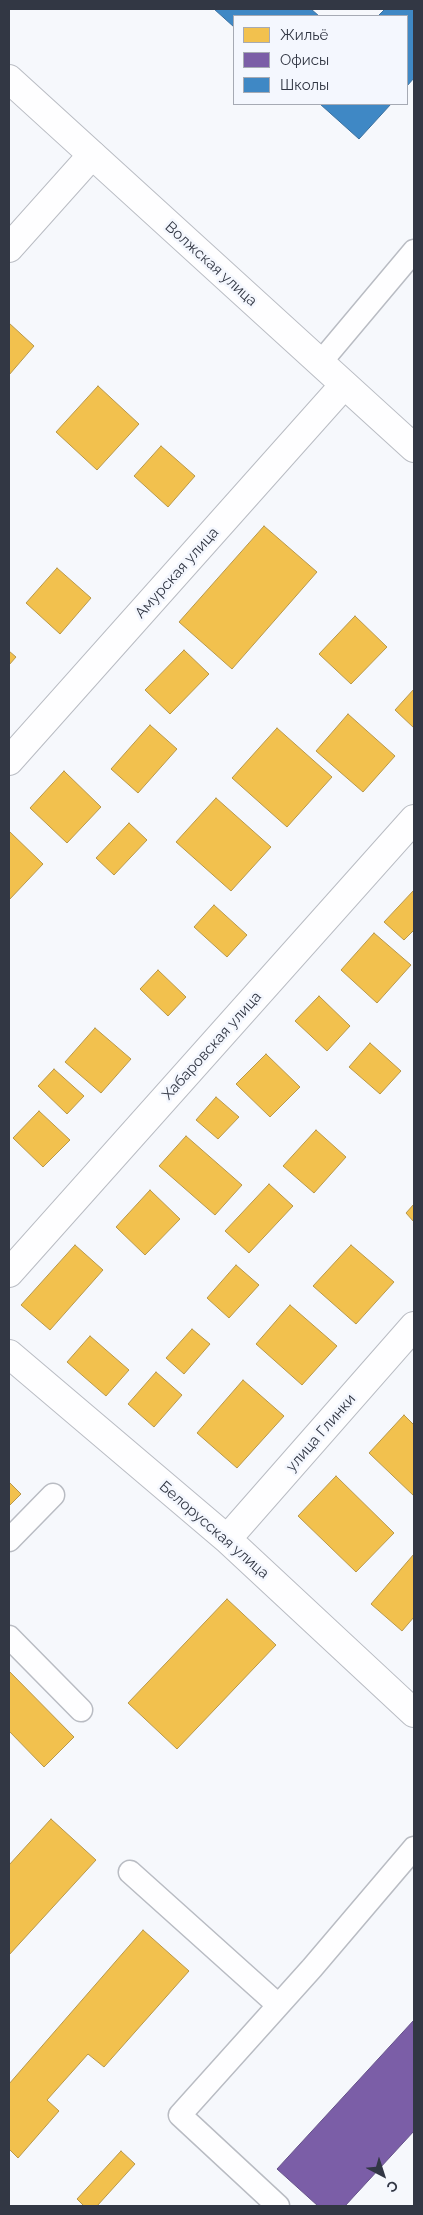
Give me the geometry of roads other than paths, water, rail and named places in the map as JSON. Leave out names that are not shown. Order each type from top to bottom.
[{"type":"street","name":"Волжская улица","points":[[9,79],[414,448]]},
{"type":"street","points":[[9,248],[92,155]]},
{"type":"street","name":"Амурская улица","points":[[9,761],[344,386]]},
{"type":"street","name":"Хабаровская улица","points":[[9,1273],[414,819]]},
{"type":"street","name":"улица Глинки","points":[[227,1539],[414,1326]]},
{"type":"street","name":"Белорусская улица","points":[[9,1354],[227,1539],[414,1713]]},
{"type":"lane","points":[[320,363],[414,252]]},
{"type":"lane","points":[[9,1540],[53,1495]]},
{"type":"lane","points":[[9,1637],[81,1710]]},
{"type":"lane","points":[[278,2206],[180,2116],[312,1968],[414,1848]]},
{"type":"lane","points":[[130,1872],[278,2004]]}]
